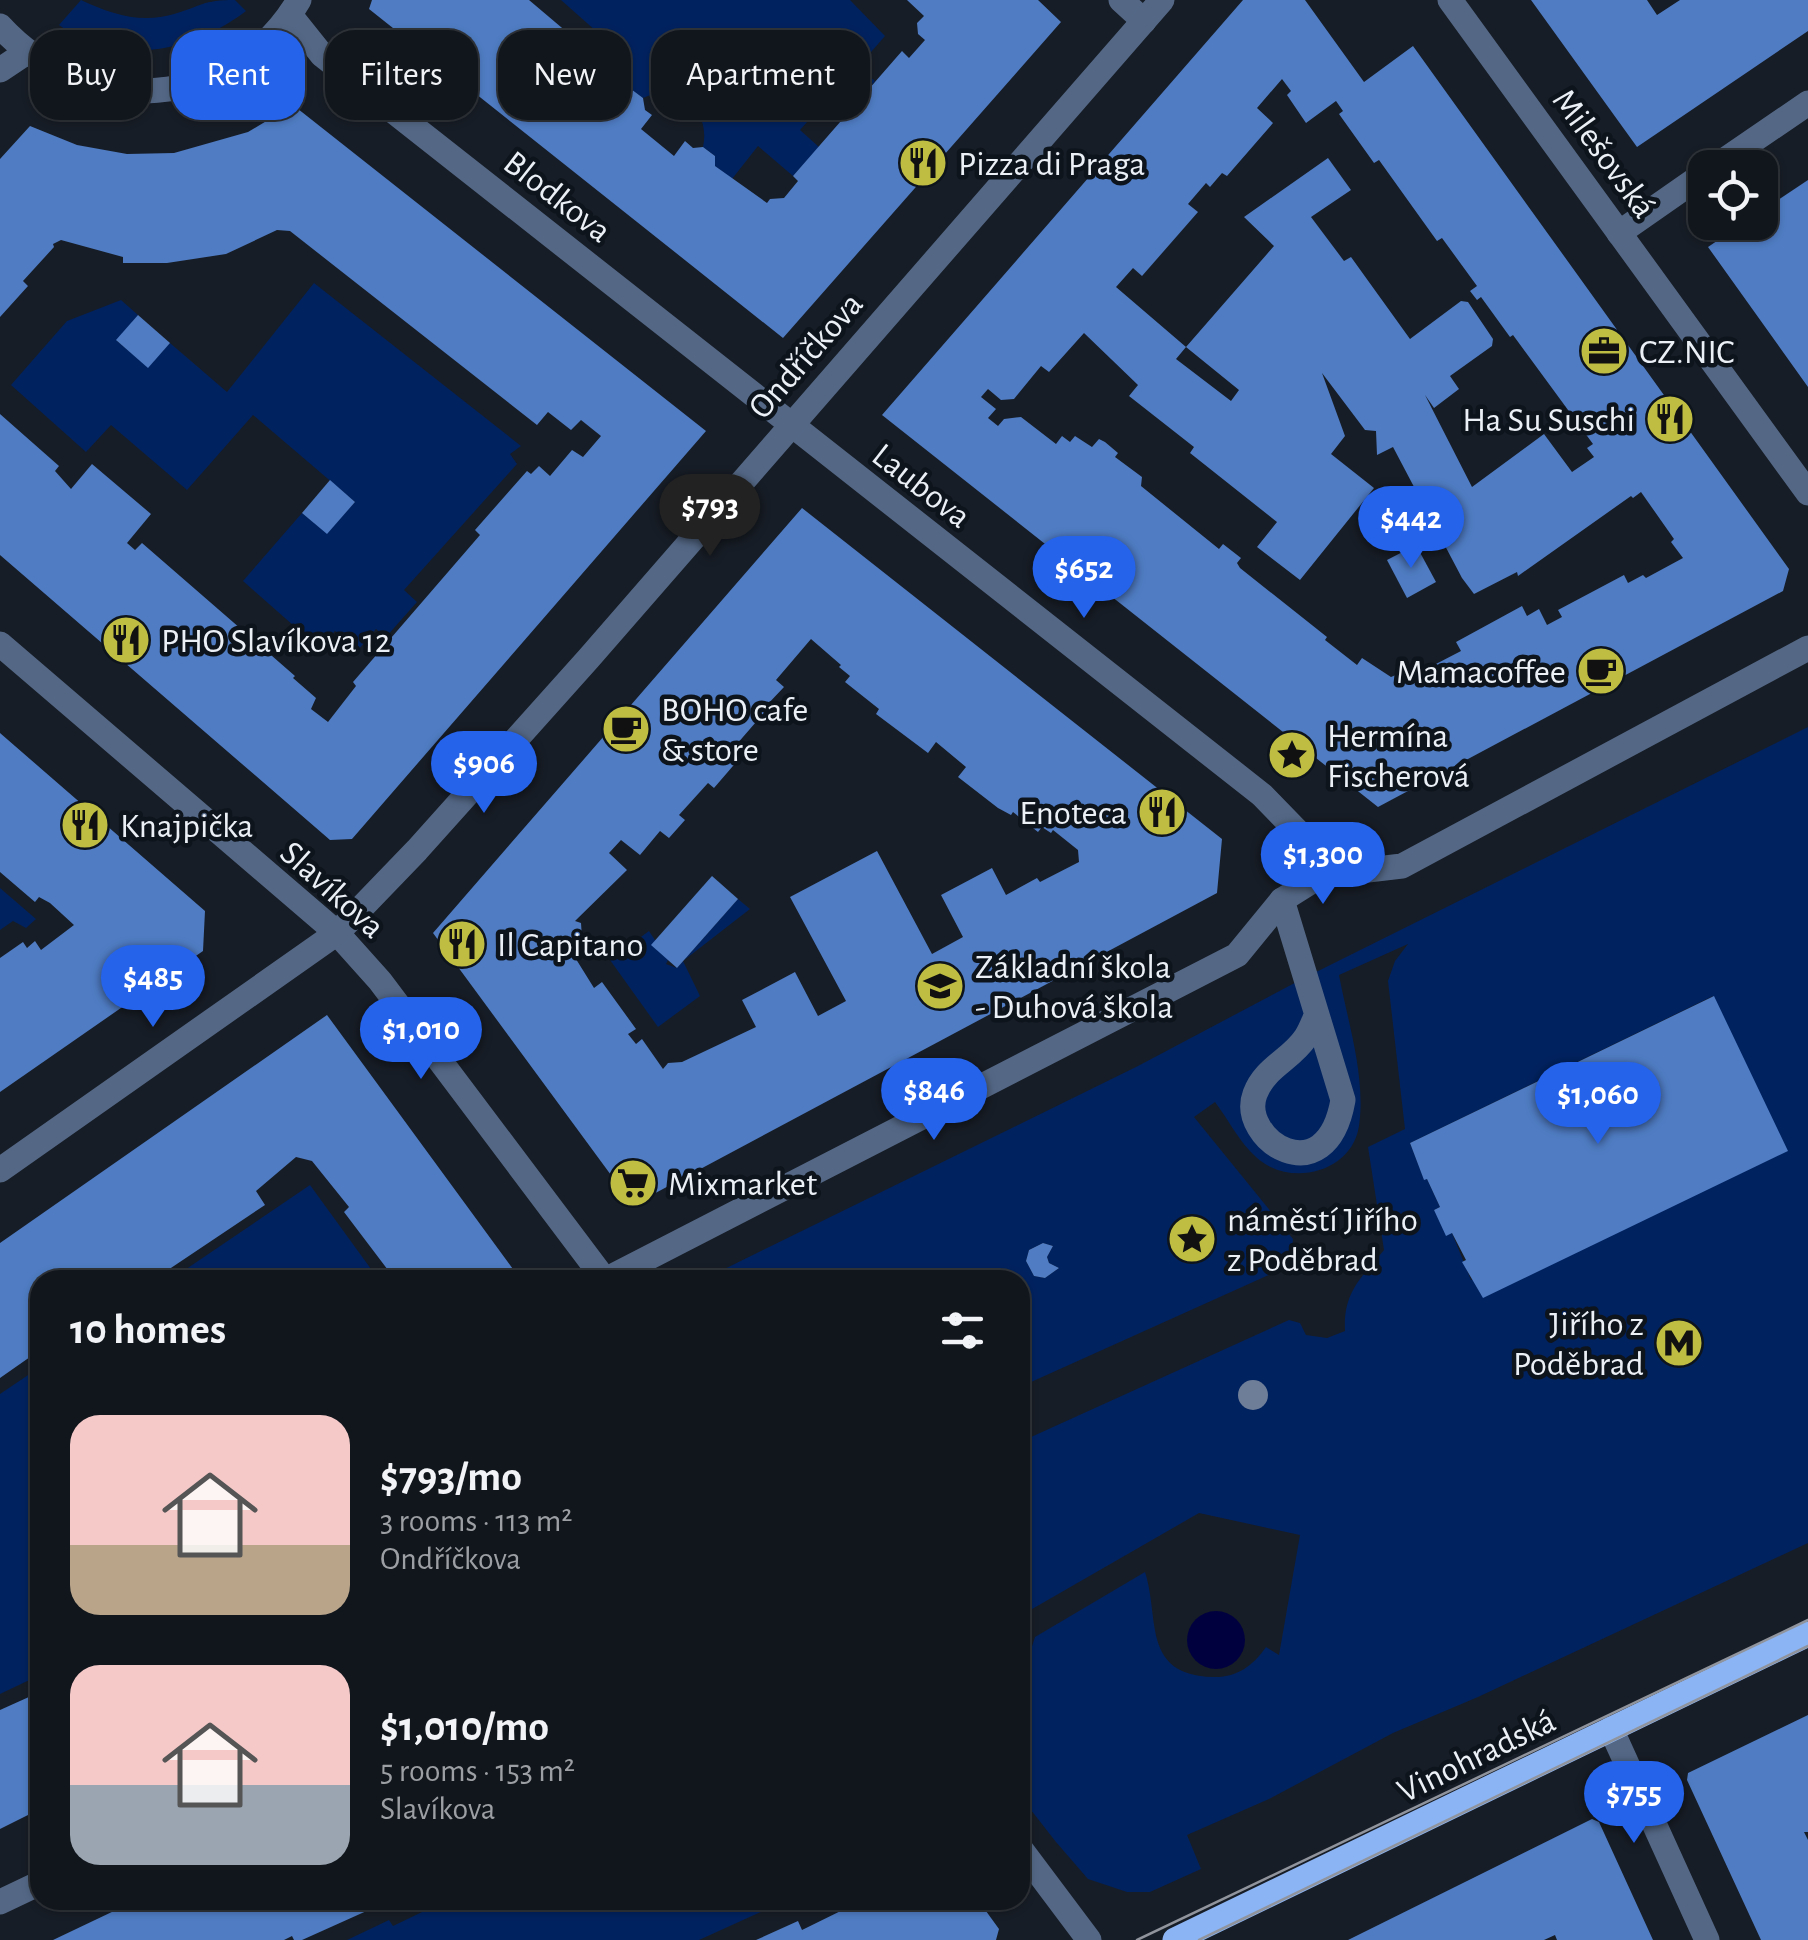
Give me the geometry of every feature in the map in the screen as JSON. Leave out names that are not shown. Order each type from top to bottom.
[{"type":"main road","name":"Vinohradská","points":[[1175,1940],[1808,1634]]},
{"type":"street","points":[[1121,0],[1144,21]]},
{"type":"street","name":"Ondříčkova","points":[[0,1170],[337,933],[576,672],[1162,0]]},
{"type":"street","name":"Milešovská","points":[[1450,0],[1808,493]]},
{"type":"street","points":[[0,26],[27,52],[86,84],[118,91],[152,92],[185,86],[231,68],[272,38],[295,8]]},
{"type":"street","name":"Blodkova","points":[[295,8],[322,55],[790,424]]},
{"type":"street","points":[[0,70],[27,52]]},
{"type":"street","points":[[1739,150],[1808,103]]},
{"type":"street","points":[[1619,232],[1688,185]]},
{"type":"street","name":"Laubova","points":[[790,424],[1262,796],[1333,868]]},
{"type":"street","name":"Slavíkova","points":[[0,644],[337,933],[380,981],[597,1270]]},
{"type":"street","points":[[624,1270],[1236,956],[1282,900],[1333,868],[1368,870],[1402,866],[1808,648]]},
{"type":"street","points":[[1282,900],[1343,1100],[1338,1126],[1326,1143],[1309,1152],[1288,1152],[1272,1143],[1254,1123],[1252,1098],[1263,1076],[1305,1039],[1316,1016]]},
{"type":"street","points":[[1611,1729],[1707,1940]]},
{"type":"street","points":[[1030,1861],[1090,1940]]},
{"type":"street","points":[[0,1902],[30,1887]]},
{"type":"shaded area","points":[[81,0],[138,18],[162,17],[224,0],[235,0],[246,11],[215,30],[171,30],[171,46],[154,50],[151,30],[67,30],[59,25]]},
{"type":"shaded area","points":[[561,0],[850,0],[885,36],[870,53],[870,30],[651,30],[651,95],[643,98],[631,89],[631,30],[595,30]]},
{"type":"shaded area","points":[[809,120],[800,130],[819,147],[793,176],[758,146],[732,179],[715,166],[715,156],[703,147],[702,121]]},
{"type":"shaded area","points":[[314,283],[521,446],[510,454],[517,464],[404,590],[417,602],[386,637],[376,629],[358,650],[335,631],[319,648],[243,581],[302,513],[327,533],[355,502],[253,415],[187,490],[111,425],[86,452],[11,385],[67,321],[121,300],[138,315],[117,341],[148,367],[170,343],[227,392]]},
{"type":"shaded area","name":"náměstí Jiřího z Poděbrad","points":[[1808,727],[1808,1543],[1393,1733],[1269,1799],[1187,1835],[1201,1869],[1150,1892],[1127,1892],[1088,1879],[1030,1809],[1030,1653],[1035,1637],[1145,1572],[1154,1625],[1164,1655],[1190,1674],[1221,1677],[1236,1673],[1250,1665],[1266,1647],[1279,1655],[1300,1535],[1199,1513],[1030,1610],[1030,1437],[1289,1320],[1300,1323],[1306,1335],[1327,1338],[1345,1331],[1350,1296],[1384,1250],[1368,1147],[1405,1129],[1388,981],[1395,961],[1408,944],[1339,975],[1355,1050],[1361,1107],[1354,1142],[1345,1155],[1317,1171],[1285,1172],[1250,1151],[1215,1102],[1194,1117],[1293,1239],[1291,1261],[1280,1270],[1030,1382],[1030,1270],[722,1270],[1138,1066],[1306,977]],"holes":[[[1713,996],[1474,1280],[1452,1233],[1434,1210],[1440,1207],[1410,1143]],[[1043,1243],[1053,1246],[1047,1257],[1049,1263],[1059,1268],[1045,1278],[1034,1276],[1026,1261],[1029,1250]]]},
{"type":"shaded area","points":[[0,888],[36,919],[26,928],[13,921],[0,930]]},
{"type":"shaded area","points":[[738,899],[750,909],[684,961]]},
{"type":"shaded area","points":[[649,931],[668,960],[666,964],[677,968],[683,961],[700,996],[658,1027],[610,960]]},
{"type":"shaded area","points":[[310,1185],[372,1270],[185,1270]]},
{"type":"shaded area","points":[[30,1374],[30,1680],[0,1694],[0,1394]]},
{"type":"shaded area","points":[[1216,1611],[1237,1619],[1245,1640],[1237,1661],[1216,1669],[1195,1661],[1187,1640],[1195,1619]]},
{"type":"shaded area","points":[[426,1910],[765,1910],[699,1940],[347,1940],[389,1920],[393,1926]]},
{"type":"building","points":[[372,0],[529,0],[564,30],[498,30],[498,112],[478,96],[478,30],[395,30],[369,9]]},
{"type":"building","points":[[907,0],[1038,0],[1061,22],[783,338],[509,120],[631,120],[631,89],[643,98],[645,110],[651,114],[641,129],[674,156],[685,141],[693,148],[703,147],[715,156],[715,166],[767,203],[784,198],[798,181],[793,176],[842,120],[870,120],[870,88],[902,51],[909,58],[925,40],[918,34],[917,23],[924,16]]},
{"type":"building","points":[[1243,0],[1305,0],[1364,82],[1413,46],[1789,569],[1783,591],[1378,807],[882,415]],"holes":[[[1282,79],[1291,91],[1287,95],[1306,123],[1336,101],[1343,111],[1339,114],[1374,163],[1379,160],[1437,241],[1442,238],[1477,286],[1470,291],[1477,300],[1481,297],[1510,337],[1513,335],[1593,444],[1587,448],[1594,457],[1572,472],[1544,434],[1472,487],[1425,395],[1434,408],[1459,389],[1450,376],[1492,346],[1493,339],[1468,302],[1461,301],[1410,339],[1351,257],[1344,261],[1311,217],[1351,190],[1328,158],[1244,217],[1274,246],[1186,347],[1116,287],[1133,268],[1142,276],[1198,212],[1188,204],[1206,183],[1210,187],[1222,173],[1227,176],[1273,123],[1257,108]],[[1084,333],[1138,385],[1129,396],[1194,447],[1190,453],[1277,522],[1257,547],[1300,580],[1374,488],[1331,454],[1345,436],[1322,373],[1365,430],[1376,431],[1377,455],[1393,447],[1474,594],[1517,572],[1518,576],[1641,492],[1683,558],[1646,578],[1643,575],[1628,583],[1624,575],[1558,610],[1562,617],[1547,625],[1539,609],[1527,616],[1522,606],[1456,642],[1461,651],[1407,679],[1403,672],[1391,677],[1362,658],[1357,665],[1325,640],[1327,637],[1240,568],[1237,563],[1241,558],[1223,544],[1219,549],[1141,486],[1142,477],[1115,457],[1118,453],[1105,442],[1099,439],[1092,447],[1075,436],[1070,442],[1062,436],[1056,444],[1021,417],[1004,419],[998,426],[988,418],[996,409],[981,397],[988,389],[1001,400],[1014,399],[1041,366],[1049,372]],[[1186,347],[1239,390],[1231,401],[1176,359]]]},
{"type":"building","points":[[1531,0],[1647,0],[1657,15],[1680,0],[1808,0],[1808,31],[1637,147]]},
{"type":"building","points":[[305,114],[706,431],[352,839],[330,840],[0,555],[0,414],[59,466],[55,471],[71,489],[92,464],[151,514],[127,543],[135,550],[142,543],[295,676],[316,698],[311,709],[328,722],[356,686],[353,682],[480,535],[475,530],[527,471],[531,474],[539,466],[550,476],[572,450],[583,457],[601,436],[581,420],[571,430],[548,412],[537,425],[290,231],[277,230],[226,254],[167,263],[123,263],[123,257],[61,240],[53,244],[23,281],[28,286],[0,317],[0,159],[30,126],[77,145],[127,154],[174,153],[248,132],[268,120],[305,120]]},
{"type":"building","points":[[1808,180],[1808,387],[1708,247],[1718,240],[1778,240],[1778,200]]},
{"type":"building","points":[[138,315],[170,343],[148,368],[116,340]]},
{"type":"building","points":[[330,480],[355,502],[327,534],[302,513]]},
{"type":"building","points":[[802,508],[1222,839],[1217,893],[633,1205],[433,933]],"holes":[[[811,639],[850,676],[845,682],[879,709],[876,714],[928,753],[936,742],[966,767],[958,777],[1038,832],[1042,827],[1051,833],[1053,830],[1078,850],[1079,862],[1006,895],[992,868],[941,895],[963,937],[932,954],[877,851],[790,897],[846,1001],[818,1016],[795,972],[742,1000],[756,1027],[682,1062],[668,1063],[663,1069],[642,1039],[636,1044],[628,1034],[636,1029],[602,982],[594,988],[566,943],[582,938],[581,923],[575,921],[627,870],[609,853],[621,840],[640,855],[660,831],[669,838],[685,820],[679,815],[708,783],[714,788],[739,759],[730,752],[784,687],[776,680]]]},
{"type":"building","points":[[1416,545],[1436,582],[1407,598],[1387,560]]},
{"type":"building","points":[[0,733],[205,911],[203,951],[0,1092],[0,958],[23,942],[27,948],[35,941],[41,950],[74,925],[50,903],[39,897],[35,902],[0,872]]},
{"type":"building","points":[[712,876],[738,899],[677,968],[651,945]]},
{"type":"building","points":[[1714,996],[1788,1151],[1483,1298],[1462,1262],[1466,1260],[1452,1233],[1446,1236],[1434,1210],[1440,1207],[1427,1179],[1424,1180],[1410,1143]]},
{"type":"building","points":[[327,1015],[514,1270],[388,1270],[344,1212],[349,1207],[312,1161],[296,1157],[256,1191],[265,1205],[168,1270],[30,1270],[30,1357],[0,1378],[0,1243]]},
{"type":"building","points":[[1043,1243],[1053,1246],[1047,1257],[1049,1263],[1059,1268],[1045,1278],[1034,1276],[1026,1261],[1029,1250]]},
{"type":"building","points":[[30,1696],[30,1814],[0,1829],[0,1710]]},
{"type":"building","points":[[1808,1715],[1808,1832],[1804,1832],[1808,1840],[1808,1940],[1761,1940],[1687,1780],[1688,1773]]},
{"type":"building","points":[[1592,1819],[1599,1822],[1653,1940],[1557,1940],[1555,1935],[1544,1940],[1348,1940]]},
{"type":"building","points":[[116,1910],[369,1910],[302,1940],[292,1936],[284,1940],[53,1940]]},
{"type":"building","points":[[843,1910],[985,1910],[999,1929],[996,1940],[756,1940],[798,1921],[802,1930]]},
{"type":"tram line","points":[[1137,1940],[1808,1620]]},
{"type":"tram line","points":[[1199,1940],[1808,1646]]},
{"type":"place","name":"Pizza di Praga","points":[[923,163]]},
{"type":"place","name":"CZ.NIC","points":[[1604,351]]},
{"type":"place","name":"Ha Su Suschi","points":[[1670,419]]},
{"type":"place","name":"PHO Slavíkova 12","points":[[126,640]]},
{"type":"place","name":"Mamacoffee","points":[[1601,671]]},
{"type":"place","name":"BOHO cafe & store","points":[[626,729]]},
{"type":"place","name":"Hermína Fischerová","points":[[1292,755]]},
{"type":"place","name":"Enoteca","points":[[1162,812]]},
{"type":"place","name":"Knajpička","points":[[85,825]]},
{"type":"place","name":"Il Capitano","points":[[462,944]]},
{"type":"place","name":"Základní škola - Duhová škola","points":[[940,986]]},
{"type":"place","name":"Mixmarket","points":[[633,1183]]},
{"type":"place","name":"náměstí Jiřího z Poděbrad","points":[[1192,1239]]},
{"type":"place","name":"Jiřího z Poděbrad","points":[[1679,1343]]}]
